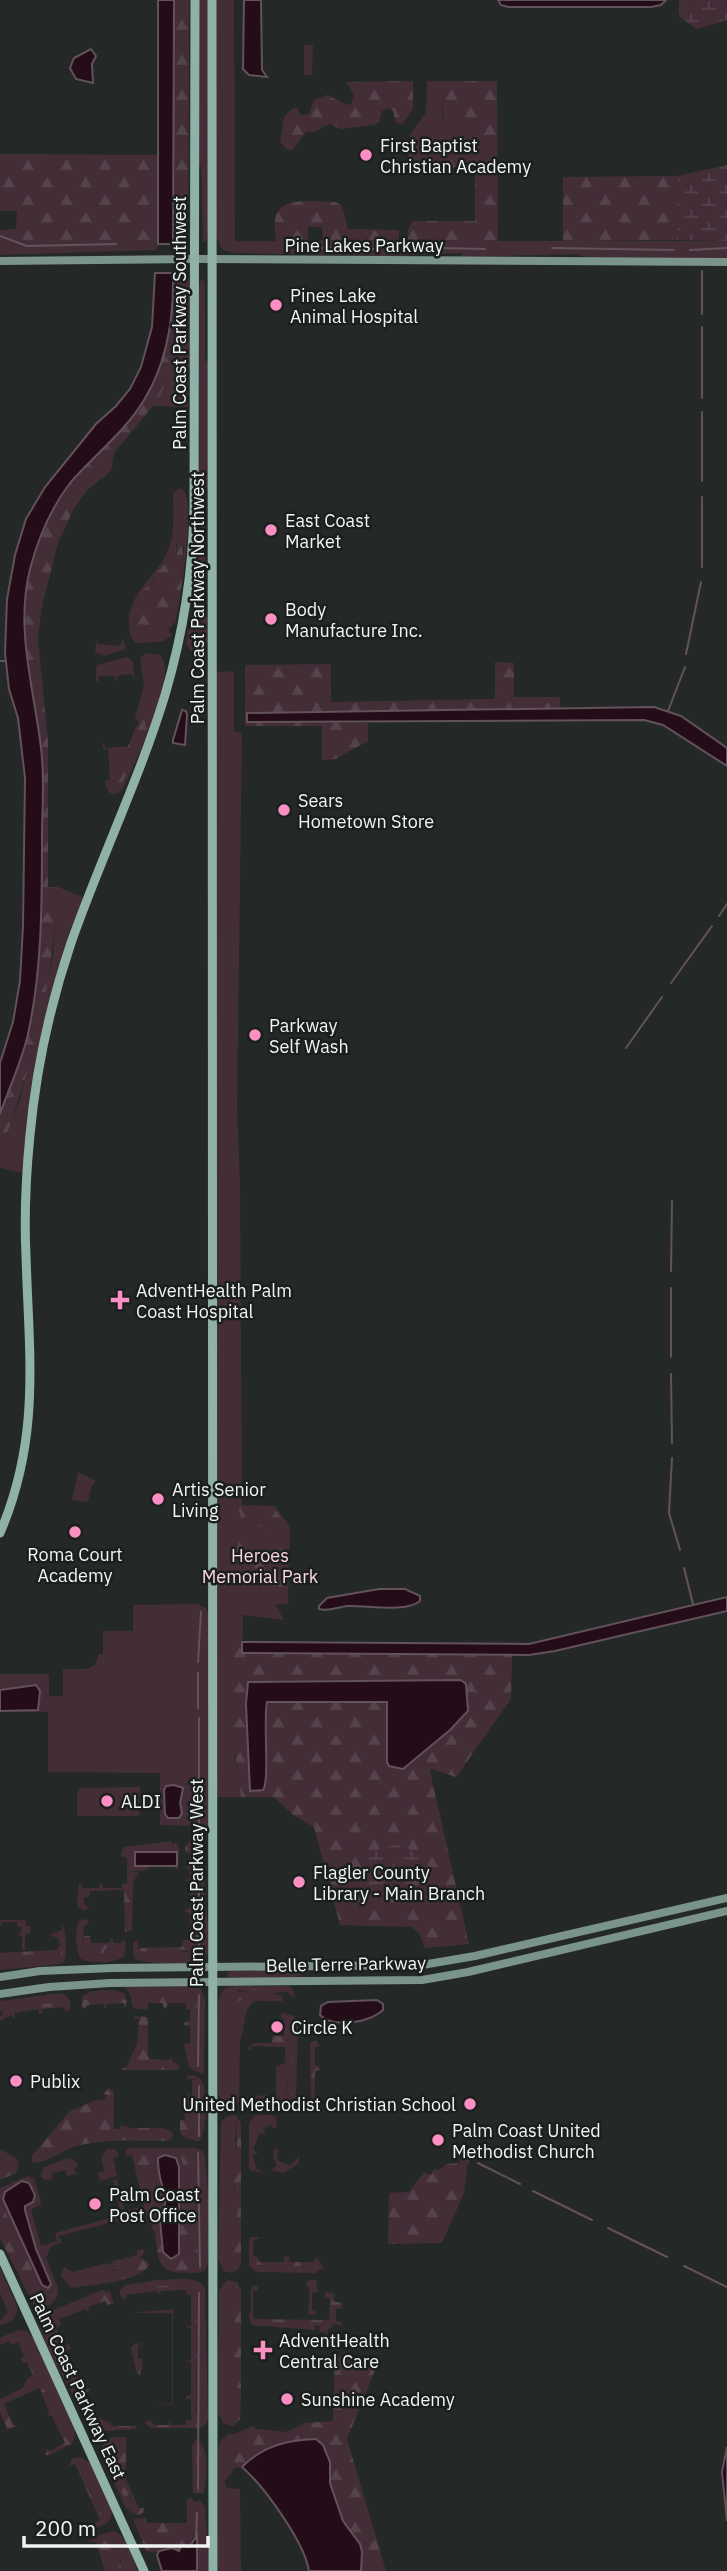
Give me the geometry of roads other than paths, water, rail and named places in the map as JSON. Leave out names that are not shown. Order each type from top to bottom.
[{"type":"main road","name":"Palm Coast Parkway Southwest","points":[[0,1533],[19,1479],[30,1416],[32,1370],[26,1200],[30,1132],[40,1061],[72,942],[168,685],[188,589],[194,508],[195,0]]},
{"type":"main road","name":"Palm Coast Parkway Northwest","points":[[212,0],[212,1195]]},
{"type":"main road","name":"Pine Lakes Parkway","points":[[0,261],[194,259],[727,262]]},
{"type":"main road","name":"Palm Coast Parkway West","points":[[212,1195],[213,2571]]},
{"type":"main road","name":"Belle Terre Parkway","points":[[0,1977],[72,1969],[422,1965],[475,1956],[727,1898]]},
{"type":"main road","name":"Belle Terre Parkway","points":[[0,1994],[86,1984],[422,1980],[468,1972],[727,1911]]},
{"type":"main road","name":"Palm Coast Parkway East","points":[[0,2253],[144,2571]]},
{"type":"waterway","points":[[0,236],[27,246],[116,244]]},
{"type":"waterway","points":[[322,248],[374,249]]},
{"type":"waterway","points":[[440,248],[485,249]]},
{"type":"waterway","points":[[552,248],[674,250]]},
{"type":"waterway","points":[[690,250],[727,248]]},
{"type":"waterway","points":[[702,271],[702,314]]},
{"type":"waterway","points":[[702,327],[702,398]]},
{"type":"waterway","points":[[702,412],[702,481]]},
{"type":"waterway","points":[[702,497],[702,567]]},
{"type":"waterway","points":[[686,654],[701,582]]},
{"type":"waterway","points":[[0,661],[6,661]]},
{"type":"waterway","points":[[668,711],[685,667]]},
{"type":"waterway","points":[[719,916],[727,904]]},
{"type":"waterway","points":[[671,983],[712,926]]},
{"type":"waterway","points":[[626,1048],[662,997]]},
{"type":"waterway","points":[[671,1271],[672,1201]]},
{"type":"waterway","points":[[671,1288],[671,1357]]},
{"type":"waterway","points":[[671,1374],[672,1443]]},
{"type":"waterway","points":[[672,1458],[669,1513],[680,1550]]},
{"type":"waterway","points":[[684,1568],[693,1604]]},
{"type":"waterway","points":[[198,1662],[201,1612]]},
{"type":"waterway","points":[[198,1673],[198,1708]]},
{"type":"waterway","points":[[199,1718],[199,1825]]},
{"type":"waterway","points":[[199,1850],[199,1954]]},
{"type":"waterway","points":[[198,2066],[199,1995]]},
{"type":"waterway","points":[[199,2086],[199,2136]]},
{"type":"waterway","points":[[198,2153],[200,2267]]},
{"type":"waterway","points":[[478,2163],[520,2184]]},
{"type":"waterway","points":[[533,2191],[592,2220]]},
{"type":"waterway","points":[[608,2228],[667,2257]]},
{"type":"waterway","points":[[684,2266],[727,2287]]},
{"type":"waterway","points":[[198,2489],[199,2293]]},
{"type":"waterway","points":[[196,2537],[197,2513]]},
{"type":"place","name":"First Baptist Christian Academy","points":[[366,155]]},
{"type":"place","name":"Pines Lake Animal Hospital","points":[[276,305]]},
{"type":"place","name":"East Coast Market","points":[[271,530]]},
{"type":"place","name":"Body Manufacture Inc.","points":[[271,619]]},
{"type":"place","name":"Sears Hometown Store","points":[[284,810]]},
{"type":"place","name":"Parkway Self Wash","points":[[255,1035]]},
{"type":"place","name":"AdventHealth Palm Coast Hospital","points":[[120,1300]]},
{"type":"place","name":"Artis Senior Living","points":[[158,1499]]},
{"type":"place","name":"Roma Court Academy","points":[[75,1532]]},
{"type":"place","name":"ALDI","points":[[107,1801]]},
{"type":"place","name":"Flagler County Library - Main Branch","points":[[299,1882]]},
{"type":"place","name":"Circle K","points":[[277,2027]]},
{"type":"place","name":"Publix","points":[[16,2081]]},
{"type":"place","name":"United Methodist Christian School","points":[[470,2104]]},
{"type":"place","name":"Palm Coast United Methodist Church","points":[[438,2140]]},
{"type":"place","name":"Palm Coast Post Office","points":[[95,2204]]},
{"type":"place","name":"AdventHealth Central Care","points":[[263,2350]]},
{"type":"place","name":"Sunshine Academy","points":[[287,2399]]},
{"type":"park label","name":"Heroes Memorial Park","points":[[260,1565]]}]
